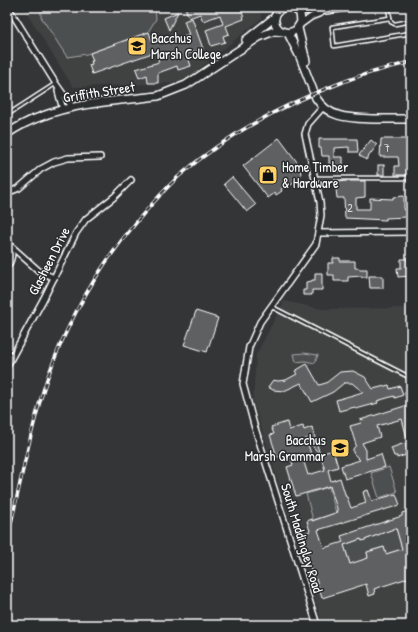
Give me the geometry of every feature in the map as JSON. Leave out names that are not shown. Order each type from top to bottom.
[{"type":"street","points":[[8,7],[56,84],[73,108]]},
{"type":"street","points":[[299,26],[311,16],[326,11],[356,7]]},
{"type":"street","name":"Griffith Street","points":[[197,78],[275,17],[281,8]]},
{"type":"street","points":[[295,8],[326,11]]},
{"type":"street","points":[[295,8],[301,18],[299,26],[310,79],[316,98],[323,107],[336,115],[351,118],[411,119]]},
{"type":"street","points":[[275,17],[276,26],[286,33],[300,57],[310,79]]},
{"type":"street","name":"Griffith Street","points":[[7,134],[19,126],[40,116],[62,110],[158,96],[177,90],[259,37],[274,31],[286,33],[295,31],[299,26]]},
{"type":"street","points":[[56,84],[62,110]]},
{"type":"street","name":"South Maddingley Road","points":[[317,625],[254,425],[243,384],[249,347],[260,322],[316,244],[321,215],[320,202],[305,134],[308,124],[323,107]]},
{"type":"street","points":[[7,193],[19,188],[41,168],[54,162],[68,158],[100,157]]},
{"type":"street","name":"Glasheen Drive","points":[[7,366],[81,225],[94,212],[114,197],[131,180]]},
{"type":"street","points":[[318,233],[411,232]]},
{"type":"street","points":[[7,239],[12,247],[40,270],[54,278]]},
{"type":"street","points":[[7,267],[13,256],[12,247]]},
{"type":"lane","points":[[388,7],[391,22],[395,24],[411,21]]},
{"type":"lane","points":[[390,18],[332,27],[334,46],[411,34]]},
{"type":"lane","name":"Griffith Street","points":[[7,116],[56,84]]},
{"type":"lane","points":[[315,178],[411,178]]},
{"type":"lane","points":[[272,307],[411,378]]},
{"type":"shaded area","name":"Bacchus Marsh College","points":[[23,7],[258,7],[262,18],[193,74],[176,83],[73,87]]},
{"type":"shaded area","points":[[41,7],[155,7],[156,19],[148,32],[87,54],[67,57],[41,17]]},
{"type":"shaded area","name":"Bacchus Marsh Grammar","points":[[284,301],[322,309],[411,308],[411,625],[323,625],[253,401],[256,355]]},
{"type":"shaded area","points":[[304,353],[318,355],[315,363],[305,361],[296,362],[294,354]]},
{"type":"shaded area","points":[[389,467],[397,492],[379,498],[371,473]]},
{"type":"shaded area","points":[[329,487],[336,513],[313,520],[306,494]]},
{"type":"shaded area","points":[[396,528],[402,549],[386,554],[384,547],[367,552],[368,558],[351,567],[344,545],[361,539],[362,541]]},
{"type":"building","points":[[185,7],[241,7],[244,19],[226,26],[229,34],[223,36],[225,42],[211,46],[206,30],[223,24],[220,15],[203,21],[200,14],[189,18]]},
{"type":"building","points":[[178,12],[169,30],[164,18]]},
{"type":"building","points":[[192,18],[203,49],[187,54],[191,66],[178,70],[177,66],[158,73],[158,83],[148,83],[147,75],[139,78],[136,69],[159,62],[155,52],[92,74],[89,65],[92,64],[91,61],[93,61],[90,53],[149,32],[152,41],[171,36],[174,36],[175,40],[189,35],[184,21]]},
{"type":"building","points":[[279,138],[300,166],[301,175],[294,180],[296,181],[291,185],[289,183],[281,189],[282,191],[276,195],[275,193],[268,198],[243,166]]},
{"type":"building","points":[[319,139],[357,139],[358,152],[349,152],[349,147],[334,148],[334,157],[343,157],[343,171],[338,172],[337,168],[329,168],[329,156],[322,156],[321,148],[319,148]]},
{"type":"building","points":[[381,139],[407,139],[408,166],[411,166],[411,175],[395,175],[395,166],[399,166],[398,157],[380,157]]},
{"type":"building","points":[[371,140],[377,145],[366,160],[359,155]]},
{"type":"building","points":[[378,165],[384,165],[384,175],[378,175]]},
{"type":"building","points":[[232,177],[256,205],[247,212],[224,184]]},
{"type":"building","points":[[365,181],[365,197],[356,198],[356,209],[370,209],[370,198],[393,199],[393,197],[404,196],[404,210],[407,209],[407,217],[386,218],[386,220],[345,218],[344,198],[337,198],[336,189],[337,182]]},
{"type":"building","points":[[333,258],[340,258],[340,261],[355,261],[355,268],[367,269],[367,277],[348,277],[348,281],[334,281],[334,275],[328,275],[328,263],[333,263]]},
{"type":"building","points":[[401,259],[408,259],[408,268],[411,268],[411,276],[398,277],[397,268],[401,268]]},
{"type":"building","points":[[315,273],[322,273],[322,290],[312,290],[312,295],[303,295],[303,290],[306,290],[306,282],[315,280]]},
{"type":"building","points":[[369,276],[383,276],[383,288],[370,288]]},
{"type":"building","points":[[196,311],[218,318],[207,352],[184,345]]},
{"type":"building","points":[[307,364],[319,385],[326,383],[340,372],[353,371],[365,377],[373,389],[389,385],[390,389],[400,386],[403,395],[377,401],[378,403],[356,409],[355,407],[339,411],[336,400],[363,392],[352,383],[344,383],[333,392],[312,402],[301,383],[284,391],[273,390],[268,387],[273,380],[286,380],[297,374],[295,371]]},
{"type":"building","points":[[411,381],[411,437],[407,438],[402,419],[377,426],[380,437],[362,443],[366,450],[366,459],[381,454],[385,467],[345,479],[341,466],[360,460],[353,453],[353,449],[356,445],[350,426],[361,423],[360,420],[408,405],[405,393]]},
{"type":"building","points":[[287,422],[289,430],[303,426],[304,430],[312,427],[320,455],[306,438],[311,454],[302,456],[308,475],[325,470],[320,454],[333,450],[338,467],[328,470],[331,481],[340,478],[351,508],[366,503],[363,492],[368,490],[372,501],[396,494],[400,505],[318,530],[324,548],[343,542],[341,536],[402,516],[402,513],[411,510],[411,577],[374,589],[375,594],[369,596],[366,584],[322,598],[316,579],[314,580],[302,534],[310,531],[307,521],[312,519],[312,521],[338,512],[330,486],[296,496],[287,467],[293,465],[290,455],[277,457],[270,435],[274,434],[271,427]],"holes":[[[396,528],[402,549],[386,554],[384,547],[367,552],[368,558],[350,564],[344,545],[361,539],[362,541]]]},
{"type":"building","points":[[405,443],[408,452],[405,453],[406,455],[397,458],[397,456],[394,456],[391,448]]},
{"type":"railway","points":[[7,539],[35,418],[47,379],[64,335],[97,275],[139,219],[163,192],[196,162],[256,122],[299,100],[343,82],[368,73],[411,62]]},
{"type":"place","name":"Bacchus Marsh College","points":[[137,46]]},
{"type":"place","name":"Home Timber & Hardware","points":[[268,175]]},
{"type":"place","name":"Bacchus Marsh Grammar","points":[[340,448]]}]
